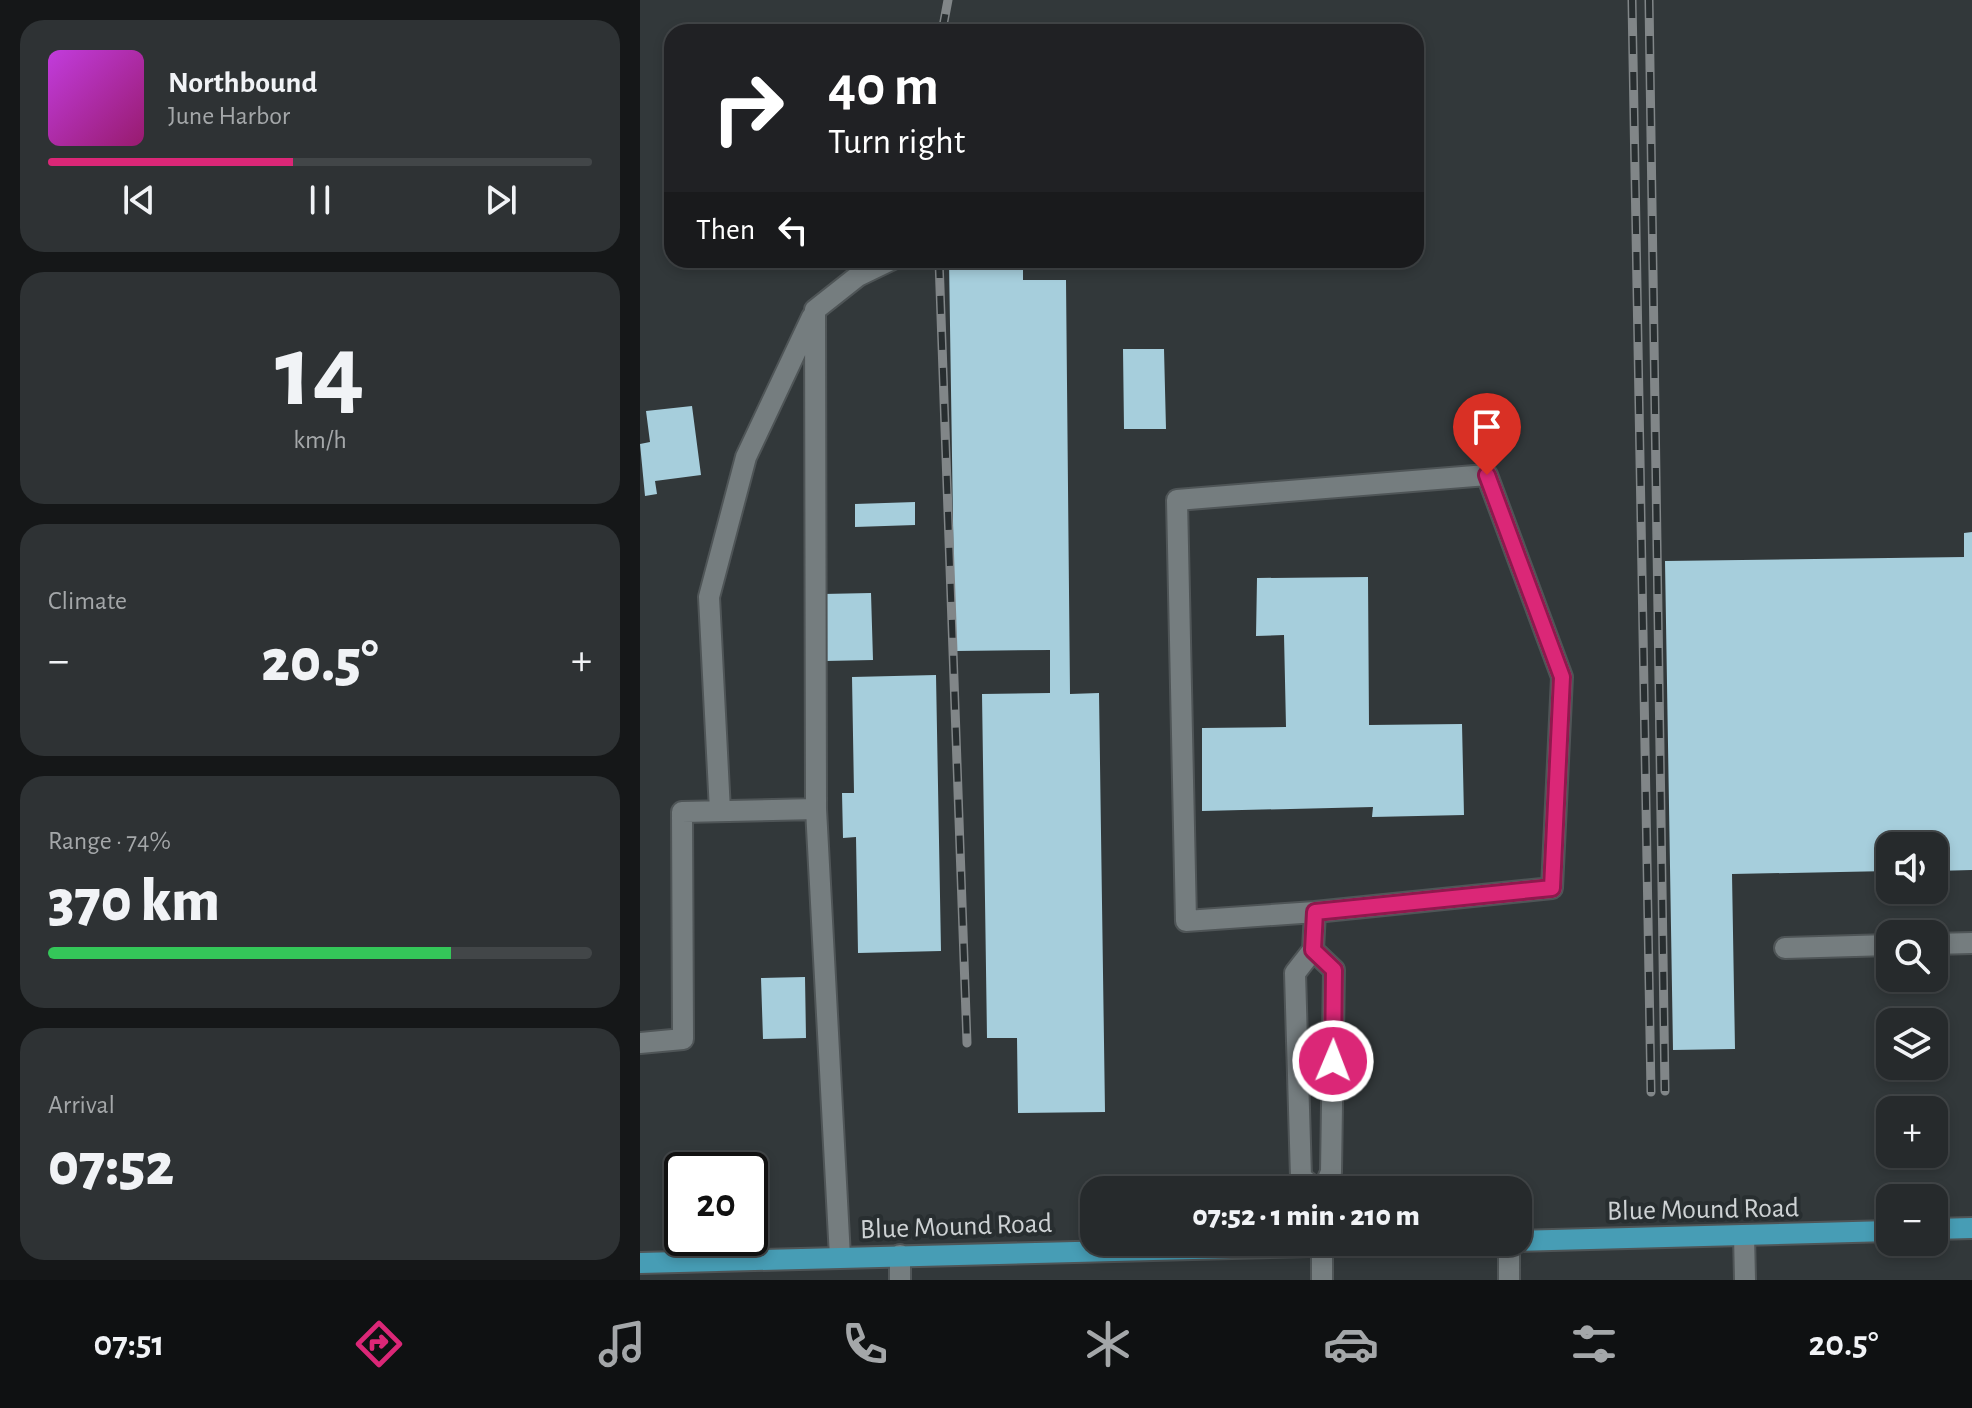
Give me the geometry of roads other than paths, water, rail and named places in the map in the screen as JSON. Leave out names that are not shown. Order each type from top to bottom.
[{"type":"main road","points":[[1948,1229],[1972,1228]]},
{"type":"main road","name":"Blue Mound Road","points":[[1532,1241],[1876,1231]]},
{"type":"main road","name":"Blue Mound Road","points":[[640,1263],[1080,1250]]},
{"type":"street","points":[[720,811],[709,597],[746,457],[815,310],[858,276],[874,268]]},
{"type":"street","points":[[815,310],[816,809],[840,1257]]},
{"type":"street","points":[[1487,475],[1562,677],[1552,888],[1315,912],[1186,921],[1177,500],[1487,475]]},
{"type":"street","points":[[640,1043],[683,1039],[682,812],[816,809]]},
{"type":"street","points":[[1301,1176],[1295,973],[1313,950],[1315,912]]},
{"type":"street","points":[[1948,944],[1972,943]]},
{"type":"street","points":[[1785,948],[1876,945]]},
{"type":"street","points":[[1313,950],[1334,970],[1329,1176]]},
{"type":"street","points":[[1744,1235],[1745,1280]]},
{"type":"street","points":[[900,1255],[900,1280]]},
{"type":"street","points":[[1322,1256],[1322,1280]]},
{"type":"street","points":[[1509,1256],[1509,1280]]},
{"type":"railway","points":[[944,24],[948,0]]},
{"type":"railway","points":[[1632,0],[1651,1092]]},
{"type":"railway","points":[[1649,0],[1665,1091]]},
{"type":"railway","points":[[939,268],[967,1043]]}]
